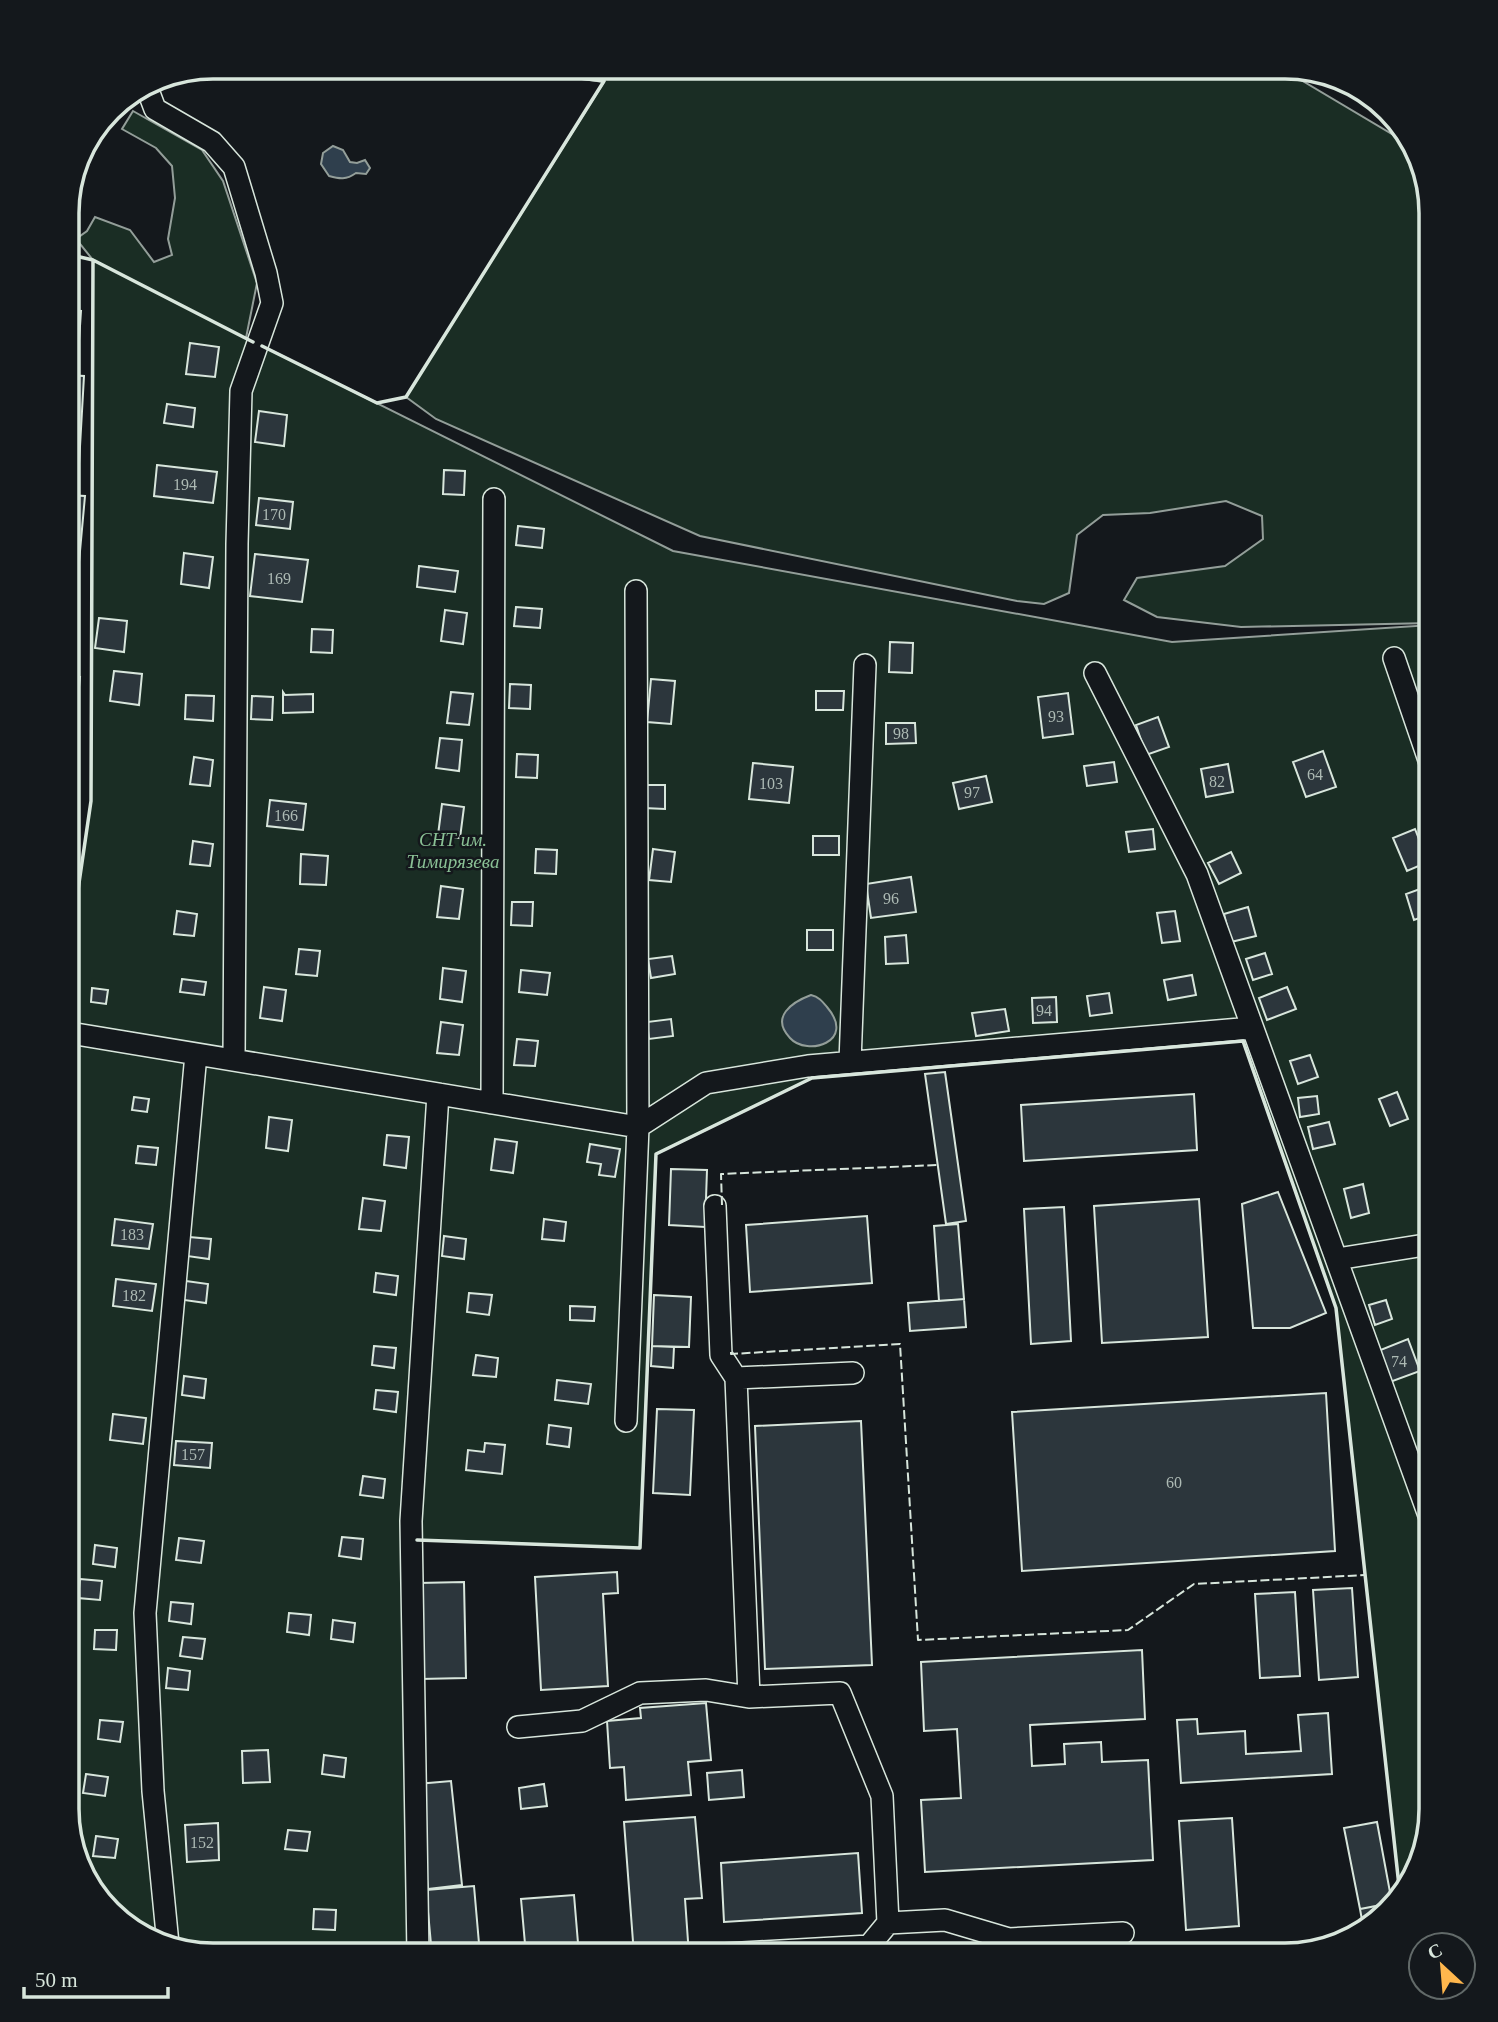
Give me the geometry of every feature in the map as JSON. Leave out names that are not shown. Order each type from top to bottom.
[{"type":"street","points":[[150,95],[155,109],[212,142],[234,167],[266,273],[272,303],[241,391],[237,557],[234,1060]]},
{"type":"street","points":[[492,1103],[494,499]]},
{"type":"street","points":[[626,1420],[638,1127],[636,591]]},
{"type":"street","points":[[1394,658],[1419,729]]},
{"type":"street","points":[[850,1062],[865,665]]},
{"type":"street","points":[[1095,673],[1197,874],[1419,1485]]},
{"type":"street","points":[[79,1034],[638,1127],[706,1083],[808,1066],[1252,1028]]},
{"type":"street","points":[[167,1935],[153,1791],[145,1613],[196,1054]]},
{"type":"street","points":[[418,1943],[411,1521],[438,1094]]},
{"type":"street","points":[[715,1206],[721,1354],[736,1378],[749,1697]]},
{"type":"street","points":[[1337,1259],[1419,1246]]},
{"type":"street","points":[[736,1378],[853,1373]]},
{"type":"street","points":[[518,1727],[582,1721],[640,1693],[706,1690],[749,1697],[840,1693],[882,1796],[888,1923],[871,1943]]},
{"type":"street","points":[[888,1923],[945,1920],[1000,1943]]},
{"type":"street","points":[[1042,1943],[1123,1933]]},
{"type":"green space","points":[[582,79],[1294,79],[1301,80],[1395,136],[1415,178],[1419,213],[1419,623],[1241,627],[1157,617],[1124,600],[1137,578],[1225,566],[1263,539],[1262,516],[1226,501],[1150,513],[1103,515],[1077,535],[1069,593],[1044,604],[1017,601],[700,536],[436,419],[406,397],[604,82]]},
{"type":"green space","name":"СНТ им. Тимирязева","points":[[133,111],[202,150],[223,181],[257,283],[246,338],[673,551],[1172,642],[1419,626],[1419,1809],[1415,1844],[1398,1880],[1336,1308],[1243,1041],[812,1078],[656,1154],[640,1548],[413,1540],[424,1943],[187,1941],[138,1921],[112,1898],[101,1884],[83,1844],[79,1809],[79,883],[91,801],[93,260],[79,243],[79,237],[87,231],[95,217],[130,230],[154,262],[172,255],[168,239],[175,198],[172,166],[156,148],[122,129]]},
{"type":"water","points":[[333,146],[343,150],[350,162],[365,160],[370,168],[366,174],[356,173],[343,178],[329,176],[321,164],[323,153]]},
{"type":"water","points":[[811,995],[827,1007],[835,1019],[833,1037],[817,1046],[798,1044],[790,1038],[782,1023],[791,1006]]},
{"type":"building","points":[[190,343],[219,347],[215,377],[186,374]]},
{"type":"building","points":[[79,376],[84,376],[79,464]]},
{"type":"building","points":[[167,404],[195,408],[193,427],[164,423]]},
{"type":"building","points":[[259,411],[287,415],[284,446],[255,442]]},
{"type":"building","points":[[157,465],[217,472],[213,503],[154,496]]},
{"type":"building","points":[[444,470],[465,471],[464,495],[443,494]]},
{"type":"building","points":[[79,496],[85,496],[79,562]]},
{"type":"building","points":[[259,498],[293,502],[290,529],[256,525]]},
{"type":"building","points":[[518,526],[544,529],[542,548],[516,545]]},
{"type":"building","points":[[184,553],[213,557],[209,588],[181,584]]},
{"type":"building","points":[[255,554],[308,560],[302,602],[250,596]]},
{"type":"building","points":[[419,566],[458,571],[455,592],[417,587]]},
{"type":"building","points":[[516,607],[542,609],[540,628],[514,626]]},
{"type":"building","points":[[445,610],[467,613],[463,644],[441,641]]},
{"type":"building","points":[[99,618],[127,621],[124,652],[95,648]]},
{"type":"building","points":[[312,629],[333,630],[332,653],[311,652]]},
{"type":"building","points":[[890,642],[913,643],[912,673],[889,672]]},
{"type":"building","points":[[114,671],[142,674],[139,705],[110,701]]},
{"type":"building","points":[[651,679],[675,681],[671,724],[647,722]]},
{"type":"building","points":[[510,684],[531,685],[530,709],[509,708]]},
{"type":"building","points":[[816,691],[844,691],[843,710],[816,710]]},
{"type":"building","points":[[283,692],[285,695],[313,694],[313,712],[283,713]]},
{"type":"building","points":[[451,692],[473,694],[469,725],[447,723]]},
{"type":"building","points":[[1068,693],[1073,734],[1043,738],[1038,697]]},
{"type":"building","points":[[186,695],[214,696],[213,721],[185,719]]},
{"type":"building","points":[[252,696],[273,697],[272,720],[251,719]]},
{"type":"building","points":[[1158,717],[1169,747],[1146,755],[1136,725]]},
{"type":"building","points":[[886,723],[915,723],[916,743],[886,744]]},
{"type":"building","points":[[440,738],[462,740],[459,771],[436,768]]},
{"type":"building","points":[[1323,751],[1336,787],[1306,797],[1293,762]]},
{"type":"building","points":[[517,754],[538,755],[537,778],[516,777]]},
{"type":"building","points":[[194,757],[213,760],[210,786],[190,784]]},
{"type":"building","points":[[1114,762],[1117,782],[1087,786],[1084,766]]},
{"type":"building","points":[[753,763],[793,767],[789,803],[749,799]]},
{"type":"building","points":[[1228,764],[1233,792],[1206,797],[1201,769]]},
{"type":"building","points":[[986,776],[992,802],[959,809],[953,783]]},
{"type":"building","points":[[645,785],[665,785],[665,809],[644,808]]},
{"type":"building","points":[[270,800],[306,804],[303,830],[267,826]]},
{"type":"building","points":[[442,804],[464,807],[460,838],[438,835]]},
{"type":"building","points":[[1153,829],[1155,849],[1129,852],[1126,832]]},
{"type":"building","points":[[1415,829],[1419,839],[1419,866],[1407,871],[1393,838]]},
{"type":"building","points":[[813,836],[839,836],[839,855],[813,855]]},
{"type":"building","points":[[193,841],[213,844],[210,866],[190,864]]},
{"type":"building","points":[[536,849],[557,850],[556,874],[535,873]]},
{"type":"building","points":[[653,849],[675,852],[671,882],[649,880]]},
{"type":"building","points":[[1231,852],[1241,873],[1219,884],[1208,863]]},
{"type":"building","points":[[301,854],[328,856],[326,885],[300,884]]},
{"type":"building","points":[[911,877],[916,912],[871,918],[866,884]]},
{"type":"building","points":[[441,886],[463,889],[459,919],[437,917]]},
{"type":"building","points":[[1419,889],[1419,918],[1414,920],[1406,894]]},
{"type":"building","points":[[512,902],[533,902],[532,926],[511,925]]},
{"type":"building","points":[[1248,907],[1256,936],[1231,942],[1224,914]]},
{"type":"building","points":[[177,911],[197,914],[194,936],[174,934]]},
{"type":"building","points":[[1175,911],[1180,941],[1162,943],[1157,913]]},
{"type":"building","points":[[807,930],[833,930],[833,950],[807,950]]},
{"type":"building","points":[[906,935],[908,963],[886,964],[885,937]]},
{"type":"building","points":[[299,949],[320,951],[317,976],[296,974]]},
{"type":"building","points":[[1265,953],[1272,974],[1253,980],[1246,959]]},
{"type":"building","points":[[672,956],[675,974],[651,978],[648,959]]},
{"type":"building","points":[[443,968],[466,971],[462,1002],[440,999]]},
{"type":"building","points":[[521,970],[550,973],[547,995],[519,992]]},
{"type":"building","points":[[1192,975],[1196,995],[1168,1000],[1164,980]]},
{"type":"building","points":[[182,979],[206,982],[204,995],[180,992]]},
{"type":"building","points":[[264,987],[286,990],[282,1021],[260,1018]]},
{"type":"building","points":[[1287,987],[1296,1009],[1267,1020],[1259,998]]},
{"type":"building","points":[[92,988],[108,990],[106,1004],[91,1002]]},
{"type":"building","points":[[1109,993],[1112,1013],[1090,1016],[1087,996]]},
{"type":"building","points":[[1056,997],[1057,1022],[1033,1023],[1032,998]]},
{"type":"building","points":[[1005,1009],[1009,1031],[976,1036],[972,1013]]},
{"type":"building","points":[[671,1019],[673,1036],[649,1039],[647,1022]]},
{"type":"building","points":[[441,1022],[463,1025],[459,1055],[437,1053]]},
{"type":"building","points":[[517,1039],[538,1041],[535,1066],[514,1065]]},
{"type":"building","points":[[1310,1055],[1318,1077],[1298,1084],[1290,1061]]},
{"type":"building","points":[[945,1072],[966,1221],[946,1224],[925,1074]]},
{"type":"building","points":[[1397,1092],[1408,1119],[1390,1126],[1379,1099]]},
{"type":"building","points":[[1194,1094],[1197,1150],[1024,1161],[1021,1105]]},
{"type":"building","points":[[1317,1096],[1319,1114],[1300,1117],[1298,1098]]},
{"type":"building","points":[[134,1097],[149,1099],[147,1112],[132,1110]]},
{"type":"building","points":[[269,1117],[292,1120],[288,1151],[266,1148]]},
{"type":"building","points":[[1329,1122],[1335,1144],[1313,1149],[1308,1127]]},
{"type":"building","points":[[387,1135],[409,1137],[406,1168],[384,1165]]},
{"type":"building","points":[[495,1139],[517,1142],[513,1173],[491,1170]]},
{"type":"building","points":[[590,1144],[620,1149],[615,1177],[599,1175],[601,1164],[587,1162]]},
{"type":"building","points":[[138,1146],[158,1148],[156,1165],[136,1163]]},
{"type":"building","points":[[671,1169],[707,1170],[705,1227],[669,1225]]},
{"type":"building","points":[[1363,1184],[1369,1213],[1351,1218],[1344,1189]]},
{"type":"building","points":[[1278,1192],[1326,1313],[1290,1328],[1253,1328],[1242,1204]]},
{"type":"building","points":[[363,1198],[385,1201],[381,1231],[359,1229]]},
{"type":"building","points":[[1199,1199],[1208,1337],[1102,1343],[1094,1206]]},
{"type":"building","points":[[1064,1207],[1071,1341],[1031,1344],[1024,1209]]},
{"type":"building","points":[[867,1216],[872,1283],[750,1292],[746,1225]]},
{"type":"building","points":[[115,1219],[153,1224],[149,1249],[112,1245]]},
{"type":"building","points":[[544,1219],[566,1222],[564,1241],[542,1239]]},
{"type":"building","points":[[958,1224],[964,1299],[939,1301],[934,1226]]},
{"type":"building","points":[[444,1236],[466,1239],[464,1259],[442,1256]]},
{"type":"building","points":[[189,1237],[211,1239],[209,1259],[187,1256]]},
{"type":"building","points":[[376,1273],[398,1276],[396,1295],[374,1292]]},
{"type":"building","points":[[116,1279],[156,1284],[152,1311],[113,1306]]},
{"type":"building","points":[[186,1281],[208,1284],[206,1303],[184,1300]]},
{"type":"building","points":[[469,1293],[492,1295],[489,1315],[467,1312]]},
{"type":"building","points":[[654,1295],[691,1297],[689,1347],[652,1346]]},
{"type":"building","points":[[964,1299],[966,1327],[910,1331],[908,1303]]},
{"type":"building","points":[[1386,1300],[1392,1319],[1375,1325],[1369,1305]]},
{"type":"building","points":[[570,1306],[595,1307],[594,1321],[570,1320]]},
{"type":"building","points":[[1408,1339],[1419,1371],[1390,1382],[1378,1351]]},
{"type":"building","points":[[374,1346],[396,1348],[394,1368],[372,1365]]},
{"type":"building","points":[[652,1346],[674,1347],[673,1368],[651,1366]]},
{"type":"building","points":[[476,1355],[498,1358],[496,1377],[473,1375]]},
{"type":"building","points":[[184,1376],[206,1379],[204,1398],[182,1395]]},
{"type":"building","points":[[557,1380],[591,1384],[588,1404],[555,1400]]},
{"type":"building","points":[[376,1390],[398,1392],[396,1412],[374,1409]]},
{"type":"building","points":[[1326,1393],[1335,1551],[1022,1571],[1012,1412]]},
{"type":"building","points":[[657,1409],[694,1410],[690,1495],[653,1493]]},
{"type":"building","points":[[113,1414],[146,1418],[143,1444],[110,1440]]},
{"type":"building","points":[[861,1421],[872,1665],[765,1669],[755,1426]]},
{"type":"building","points":[[549,1425],[571,1428],[569,1447],[547,1444]]},
{"type":"building","points":[[176,1441],[212,1443],[210,1468],[174,1465]]},
{"type":"building","points":[[485,1443],[505,1445],[502,1474],[466,1470],[468,1450],[484,1452]]},
{"type":"building","points":[[363,1476],[385,1479],[383,1498],[360,1495]]},
{"type":"building","points":[[342,1537],[363,1539],[361,1559],[339,1556]]},
{"type":"building","points":[[179,1538],[204,1541],[201,1563],[176,1560]]},
{"type":"building","points":[[95,1545],[117,1548],[115,1567],[93,1564]]},
{"type":"building","points":[[617,1572],[618,1593],[603,1594],[608,1686],[541,1690],[535,1577]]},
{"type":"building","points":[[80,1579],[102,1581],[100,1600],[79,1598]]},
{"type":"building","points":[[464,1582],[466,1678],[420,1679],[418,1583]]},
{"type":"building","points":[[1352,1588],[1358,1677],[1319,1680],[1313,1590]]},
{"type":"building","points":[[1295,1592],[1300,1676],[1260,1678],[1255,1594]]},
{"type":"building","points":[[171,1602],[193,1604],[191,1624],[169,1621]]},
{"type":"building","points":[[289,1613],[311,1615],[309,1635],[287,1632]]},
{"type":"building","points":[[333,1620],[355,1623],[353,1642],[331,1639]]},
{"type":"building","points":[[95,1630],[117,1630],[116,1650],[94,1649]]},
{"type":"building","points":[[183,1637],[205,1639],[202,1659],[180,1656]]},
{"type":"building","points":[[1142,1650],[1145,1719],[1030,1725],[1032,1766],[1065,1764],[1064,1744],[1101,1742],[1102,1762],[1148,1760],[1153,1860],[925,1872],[921,1800],[961,1798],[957,1729],[924,1731],[921,1662]]},
{"type":"building","points":[[168,1668],[190,1671],[188,1690],[166,1688]]},
{"type":"building","points":[[706,1703],[711,1760],[688,1762],[691,1795],[626,1800],[624,1767],[610,1768],[607,1721],[641,1718],[640,1708]]},
{"type":"building","points":[[1328,1713],[1332,1774],[1181,1783],[1177,1720],[1197,1719],[1198,1734],[1245,1731],[1246,1754],[1301,1751],[1298,1715]]},
{"type":"building","points":[[100,1720],[123,1722],[120,1742],[98,1739]]},
{"type":"building","points":[[268,1750],[270,1782],[243,1783],[242,1751]]},
{"type":"building","points":[[324,1755],[346,1758],[344,1777],[322,1774]]},
{"type":"building","points":[[742,1770],[744,1797],[709,1800],[707,1773]]},
{"type":"building","points":[[86,1774],[108,1777],[105,1796],[83,1793]]},
{"type":"building","points":[[451,1781],[462,1885],[428,1889],[417,1784]]},
{"type":"building","points":[[544,1784],[547,1806],[521,1809],[519,1788]]},
{"type":"building","points":[[695,1817],[702,1898],[685,1899],[688,1943],[633,1943],[624,1822]]},
{"type":"building","points":[[1232,1818],[1239,1926],[1186,1930],[1179,1821]]},
{"type":"building","points":[[1377,1822],[1390,1893],[1378,1906],[1360,1909],[1344,1828]]},
{"type":"building","points":[[218,1823],[219,1860],[187,1862],[185,1825]]},
{"type":"building","points":[[288,1830],[310,1832],[307,1851],[285,1849]]},
{"type":"building","points":[[96,1836],[118,1839],[115,1858],[93,1856]]},
{"type":"building","points":[[858,1853],[862,1913],[724,1922],[721,1863]]},
{"type":"building","points":[[474,1886],[479,1943],[431,1943],[426,1890]]},
{"type":"building","points":[[574,1895],[578,1943],[525,1943],[521,1899]]},
{"type":"building","points":[[1378,1905],[1362,1919],[1360,1909]]},
{"type":"building","points":[[314,1909],[336,1910],[335,1930],[313,1929]]},
{"type":"fence","points":[[722,1205],[721,1174],[938,1165]]},
{"type":"fence","points":[[731,1352],[900,1344],[918,1640],[1128,1630],[1194,1584],[1365,1575]]},
{"type":"wall","points":[[262,346],[377,403],[406,397],[604,81],[588,79]]},
{"type":"wall","points":[[79,257],[93,260],[253,342]]},
{"type":"wall","points":[[79,883],[91,801],[93,260]]},
{"type":"wall","points":[[417,1540],[640,1548],[656,1154],[812,1078],[1243,1041],[1336,1308],[1398,1880]]}]
